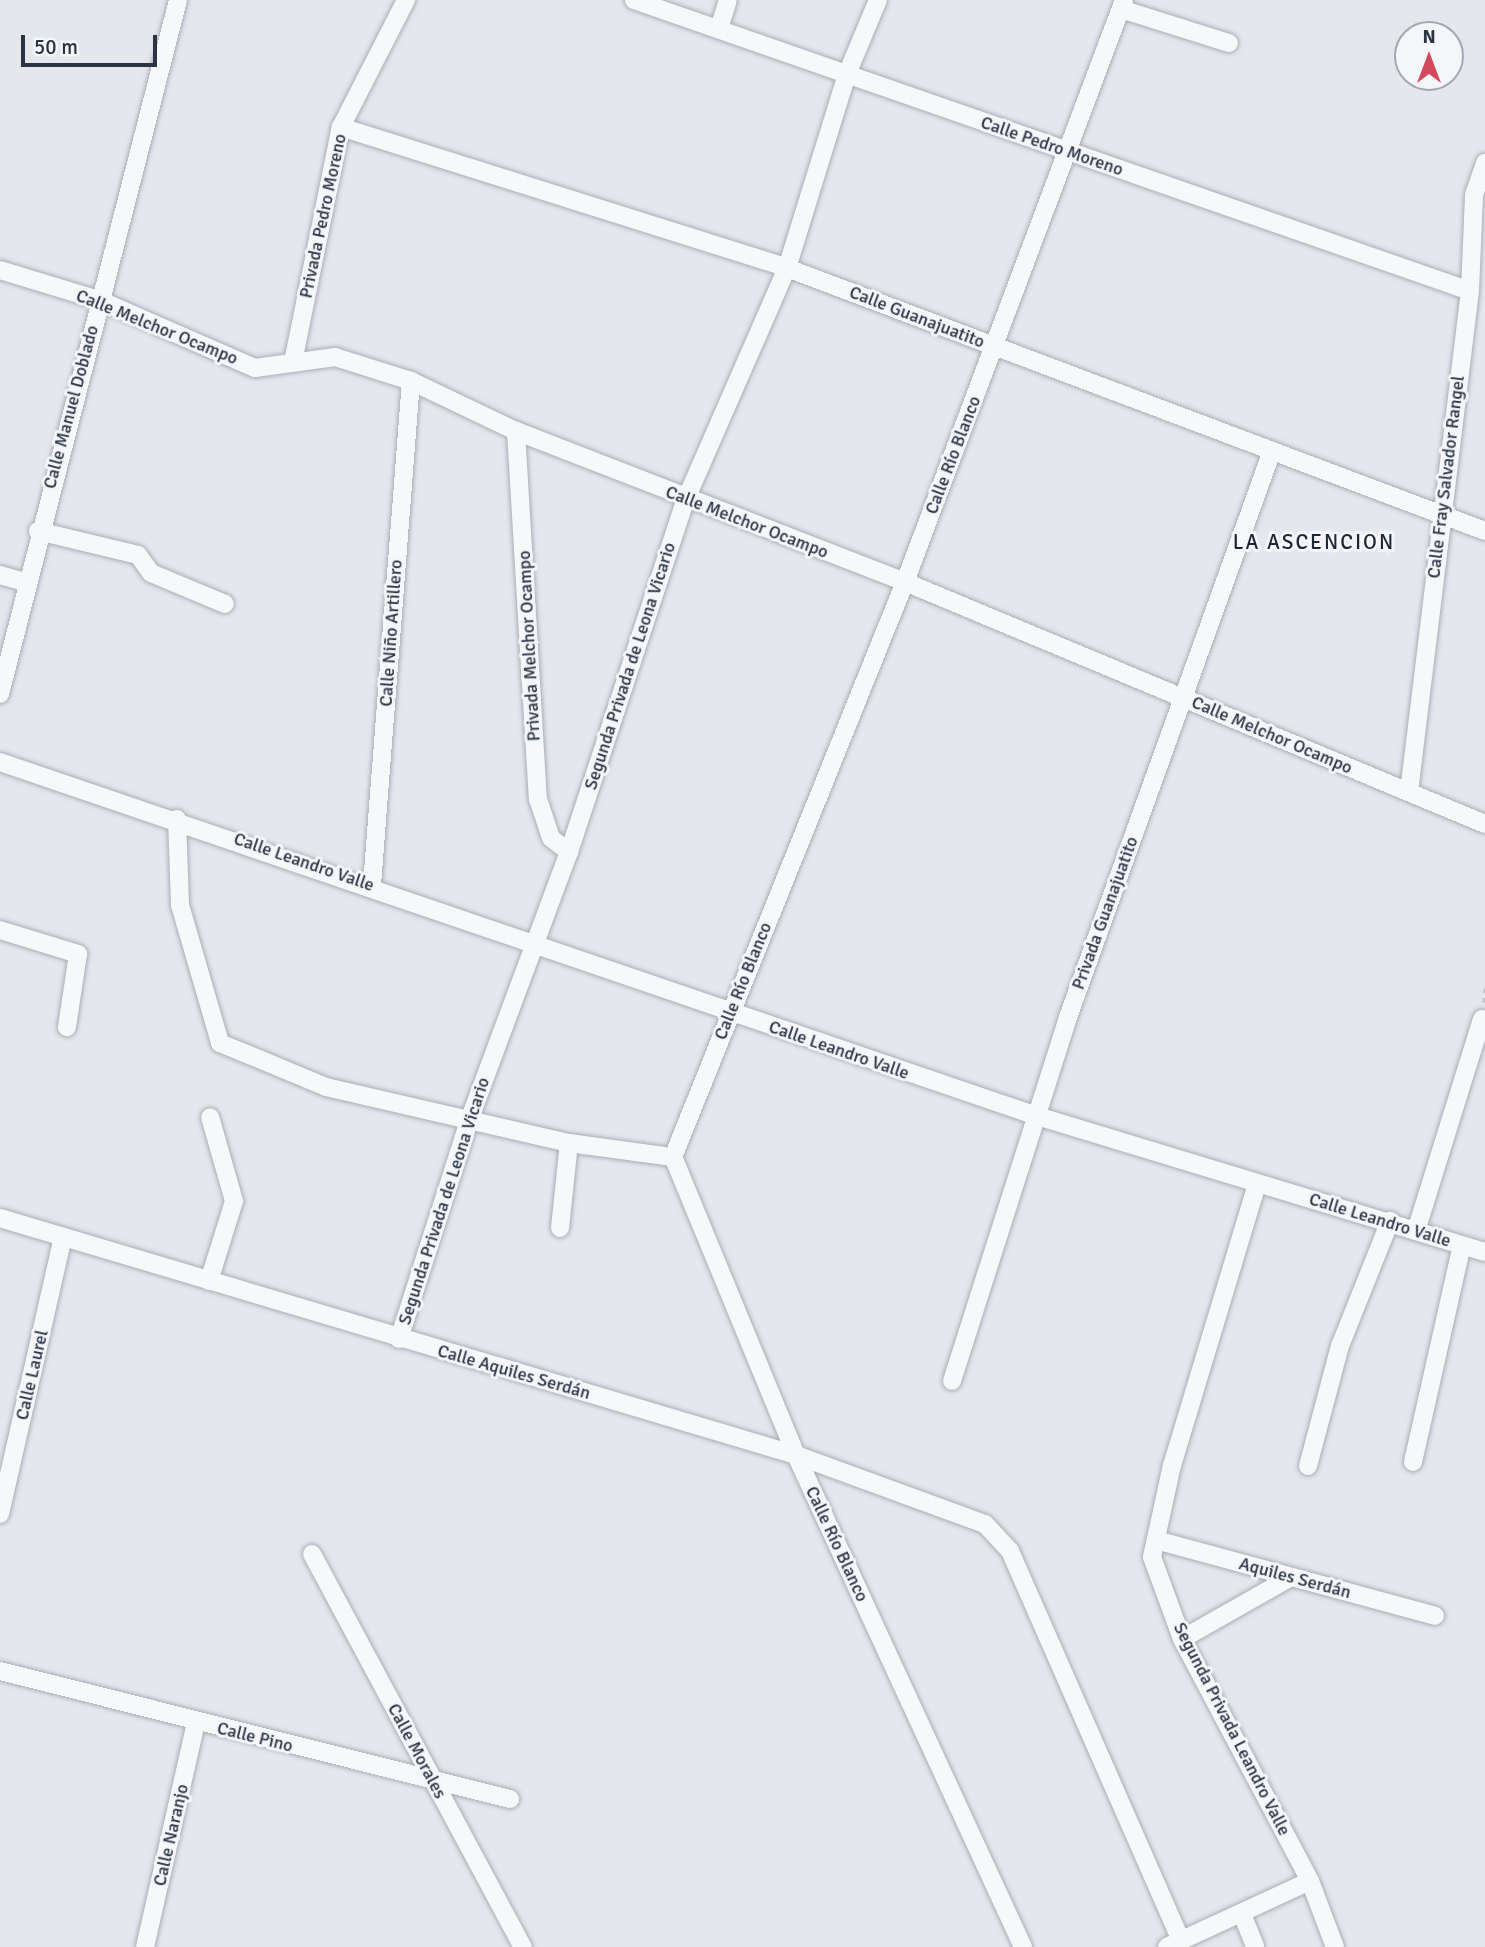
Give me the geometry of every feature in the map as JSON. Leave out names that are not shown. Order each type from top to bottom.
[{"type":"street","name":"Calle Manuel Doblado","points":[[0,694],[38,531],[178,0]]},
{"type":"street","name":"Privada Pedro Moreno","points":[[293,362],[341,127],[406,0]]},
{"type":"street","name":"Calle Pedro Moreno","points":[[634,0],[1470,291]]},
{"type":"street","points":[[719,29],[729,0]]},
{"type":"street","name":"Segunda Privada de Leona Vicario","points":[[400,1339],[470,1118],[569,852],[686,499],[787,268],[847,74],[878,0]]},
{"type":"street","points":[[1122,4],[1229,43]]},
{"type":"street","name":"Calle Río Blanco","points":[[1023,1947],[796,1455],[673,1157],[905,582],[1122,4]]},
{"type":"street","name":"Calle Guanajuatito","points":[[341,127],[787,268],[1485,531]]},
{"type":"street","name":"Calle Fray Salvador Rangel","points":[[1409,792],[1440,514],[1470,291],[1474,195],[1485,163]]},
{"type":"street","name":"Calle Melchor Ocampo","points":[[0,270],[99,300],[255,368],[335,357],[411,382],[516,430],[686,499],[905,582],[1485,824]]},
{"type":"street","name":"Calle Niño Artillero","points":[[372,886],[411,382]]},
{"type":"street","name":"Privada Melchor Ocampo","points":[[516,430],[538,799],[551,838],[569,852]]},
{"type":"street","name":"Privada Guanajuatito","points":[[952,1381],[1037,1116],[1182,697],[1272,451]]},
{"type":"street","points":[[38,531],[138,555],[152,573],[225,604]]},
{"type":"street","points":[[0,575],[25,582]]},
{"type":"street","name":"Calle Leandro Valle","points":[[0,762],[177,819],[535,942],[730,1013],[1037,1116],[1485,1252]]},
{"type":"street","points":[[177,819],[180,905],[220,1043],[326,1087],[470,1118],[569,1143],[673,1157]]},
{"type":"street","points":[[0,930],[78,954],[67,1027]]},
{"type":"street","points":[[1416,1231],[1482,1019]]},
{"type":"street","points":[[209,1117],[234,1201],[209,1281]]},
{"type":"street","points":[[560,1227],[569,1143]]},
{"type":"street","name":"Segunda Privada Leandro Valle","points":[[1257,1184],[1172,1465],[1152,1557],[1182,1639],[1310,1881],[1335,1947]]},
{"type":"street","name":"Calle Aquiles Serdán","points":[[0,1218],[796,1455],[985,1524],[1010,1551],[1174,1944]]},
{"type":"street","points":[[1308,1466],[1340,1346],[1390,1222]]},
{"type":"street","name":"Calle Laurel","points":[[0,1514],[63,1237]]},
{"type":"street","points":[[1413,1462],[1462,1245]]},
{"type":"street","name":"Aquiles Serdán","points":[[1156,1540],[1434,1616]]},
{"type":"street","name":"Calle Morales","points":[[312,1554],[523,1947]]},
{"type":"street","points":[[1182,1639],[1291,1577]]},
{"type":"street","name":"Calle Pino","points":[[0,1671],[433,1782],[510,1799]]},
{"type":"street","name":"Calle Naranjo","points":[[145,1947],[196,1722]]},
{"type":"street","points":[[1174,1944],[1310,1881]]},
{"type":"street","points":[[1242,1914],[1255,1947]]},
{"type":"district","name":"LA ASCENCION","points":[[1314,542]]}]
